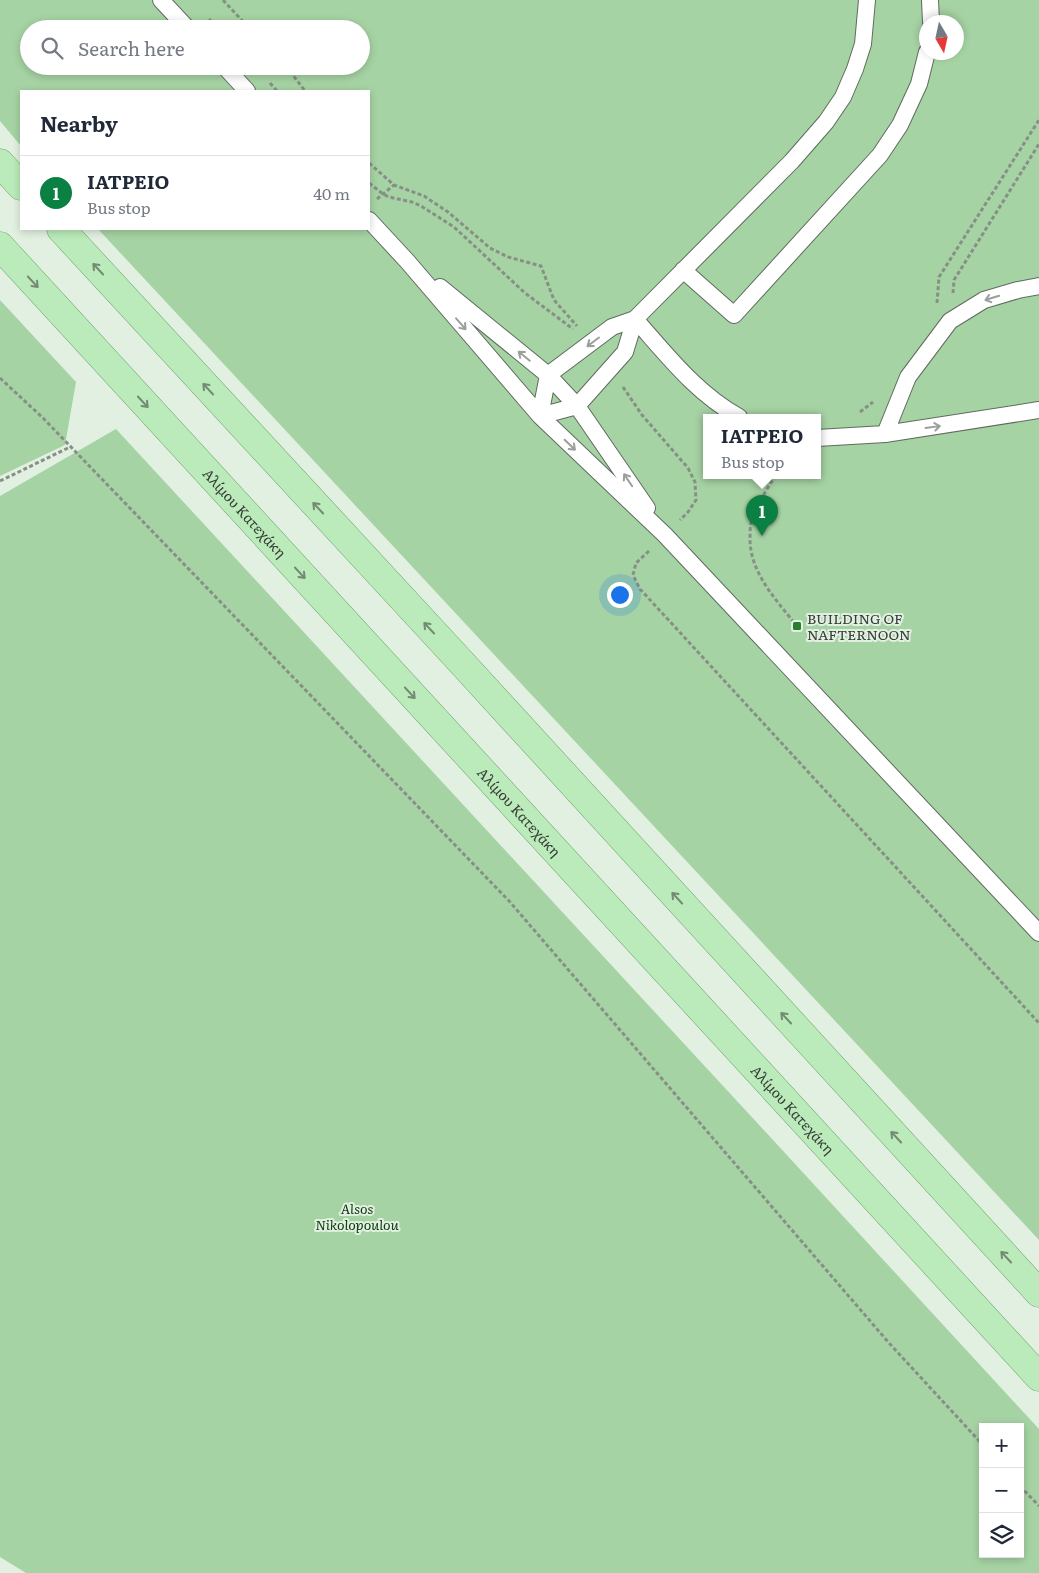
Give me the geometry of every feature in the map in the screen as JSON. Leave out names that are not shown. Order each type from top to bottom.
[{"type":"main road","points":[[0,163],[20,185]]},
{"type":"main road","points":[[62,230],[462,663],[1039,1293]]},
{"type":"main road","name":"Αλίμου Κατεχάκη","points":[[0,246],[1039,1377]]},
{"type":"lane","points":[[161,0],[180,20]]},
{"type":"lane","points":[[540,416],[548,375],[612,327],[635,319],[792,161],[810,140],[843,97],[855,69],[863,44],[867,0]]},
{"type":"lane","points":[[930,0],[931,15]]},
{"type":"lane","points":[[683,270],[734,315],[880,155],[900,125],[919,84],[925,60]]},
{"type":"lane","points":[[232,75],[246,90]]},
{"type":"lane","points":[[370,221],[407,261],[540,416],[665,535],[1039,933]]},
{"type":"lane","points":[[407,261],[548,375],[577,406],[665,535]]},
{"type":"lane","points":[[885,434],[908,377],[950,321],[984,300],[1039,286]]},
{"type":"lane","points":[[540,416],[577,406],[625,352],[635,319]]},
{"type":"lane","points":[[635,319],[694,385],[733,414]]},
{"type":"lane","points":[[821,438],[885,434],[1039,410]]},
{"type":"path","points":[[223,0],[242,20]]},
{"type":"path","points":[[293,75],[304,90]]},
{"type":"path","points":[[936,311],[939,278],[1039,120]]},
{"type":"path","points":[[950,321],[954,280],[1039,144]]},
{"type":"path","points":[[370,164],[394,185],[424,196],[440,207],[490,248],[508,257],[541,266],[554,300],[592,343]]},
{"type":"path","points":[[370,183],[383,194],[422,206],[454,227],[524,293],[592,343]]},
{"type":"path","points":[[376,200],[394,185]]},
{"type":"path","points":[[610,368],[642,415],[688,468],[695,482],[696,500],[688,512],[636,564],[633,575],[640,588],[1039,1023]]},
{"type":"path","points":[[0,378],[43,418],[510,902],[889,1343],[979,1441]]},
{"type":"path","points":[[856,415],[878,398]]},
{"type":"path","points":[[0,481],[70,447]]},
{"type":"path","points":[[774,479],[758,504],[750,525],[750,551],[760,576],[772,595],[797,626]]},
{"type":"path","points":[[1024,1490],[1039,1506]]},
{"type":"green space","points":[[0,0],[1039,0],[1039,1240],[99,230],[370,230],[370,90],[20,90],[20,145],[0,121]]},
{"type":"green space","points":[[0,300],[76,382],[65,445],[0,476]]},
{"type":"green space","name":"Alsos Nikolopoulou","points":[[116,429],[1039,1429],[1039,1573],[26,1573],[0,1557],[0,496]]},
{"type":"place","name":"ΙΑΤΡΕΙΟ","points":[[762,536]]},
{"type":"place","name":"BUILDING OF NAFTERNOON","points":[[797,626]]}]
